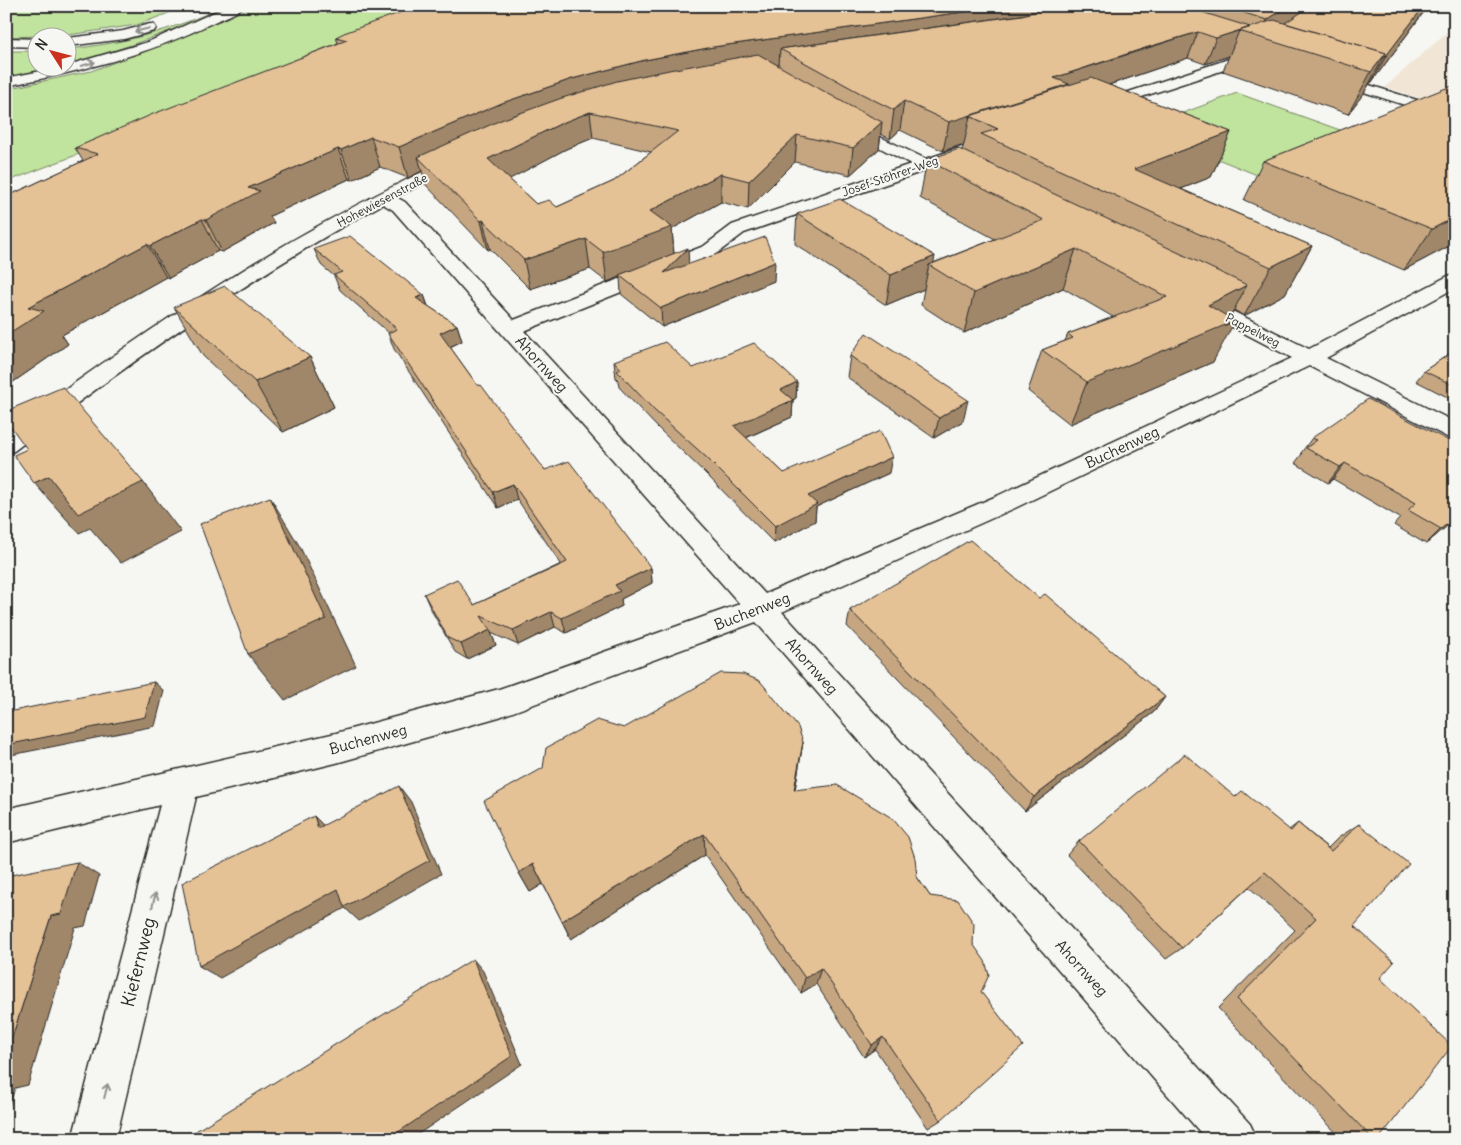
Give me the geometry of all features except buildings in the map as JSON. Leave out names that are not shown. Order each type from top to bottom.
[{"type":"main road","points":[[189,16],[212,6]]},
{"type":"main road","points":[[6,82],[71,68],[145,46],[194,27],[238,6]]},
{"type":"main road","points":[[78,41],[124,34],[160,25]]},
{"type":"main road","points":[[6,42],[28,43]]},
{"type":"main road","points":[[1090,110],[1262,55],[1273,43]]},
{"type":"main road","points":[[1232,45],[1262,55]]},
{"type":"main road","points":[[1314,72],[1455,118]]},
{"type":"main road","points":[[836,119],[949,177]]},
{"type":"main road","name":"Josef-Stöhrer-Weg","points":[[511,329],[710,250],[738,229],[979,146]]},
{"type":"main road","name":"Hohewiesenstraße","points":[[6,445],[143,343],[318,233],[475,153]]},
{"type":"main road","name":"Ahornweg","points":[[385,198],[399,206],[511,329],[1235,1139]]},
{"type":"main road","name":"Buchenweg","points":[[6,826],[336,748],[499,703],[760,609],[1006,502],[1309,358],[1455,280]]},
{"type":"main road","name":"Pappelweg","points":[[1180,293],[1455,432]]},
{"type":"main road","name":"Kiefernweg","points":[[94,1139],[182,785]]},
{"type":"shaded area","points":[[1455,25],[1455,110],[1385,87]]},
{"type":"green space","points":[[6,6],[187,6],[137,25],[78,34],[78,28],[28,28],[28,36],[10,37],[6,35]]},
{"type":"green space","points":[[228,6],[149,39],[78,61],[78,48],[108,44],[148,35]]},
{"type":"green space","points":[[254,6],[465,6],[6,182],[6,89],[58,78],[78,78],[78,74],[91,71],[172,41]]},
{"type":"green space","points":[[6,51],[28,51],[28,73],[6,78]]},
{"type":"green space","points":[[1237,93],[1340,130],[1257,175],[1142,128]]}]
